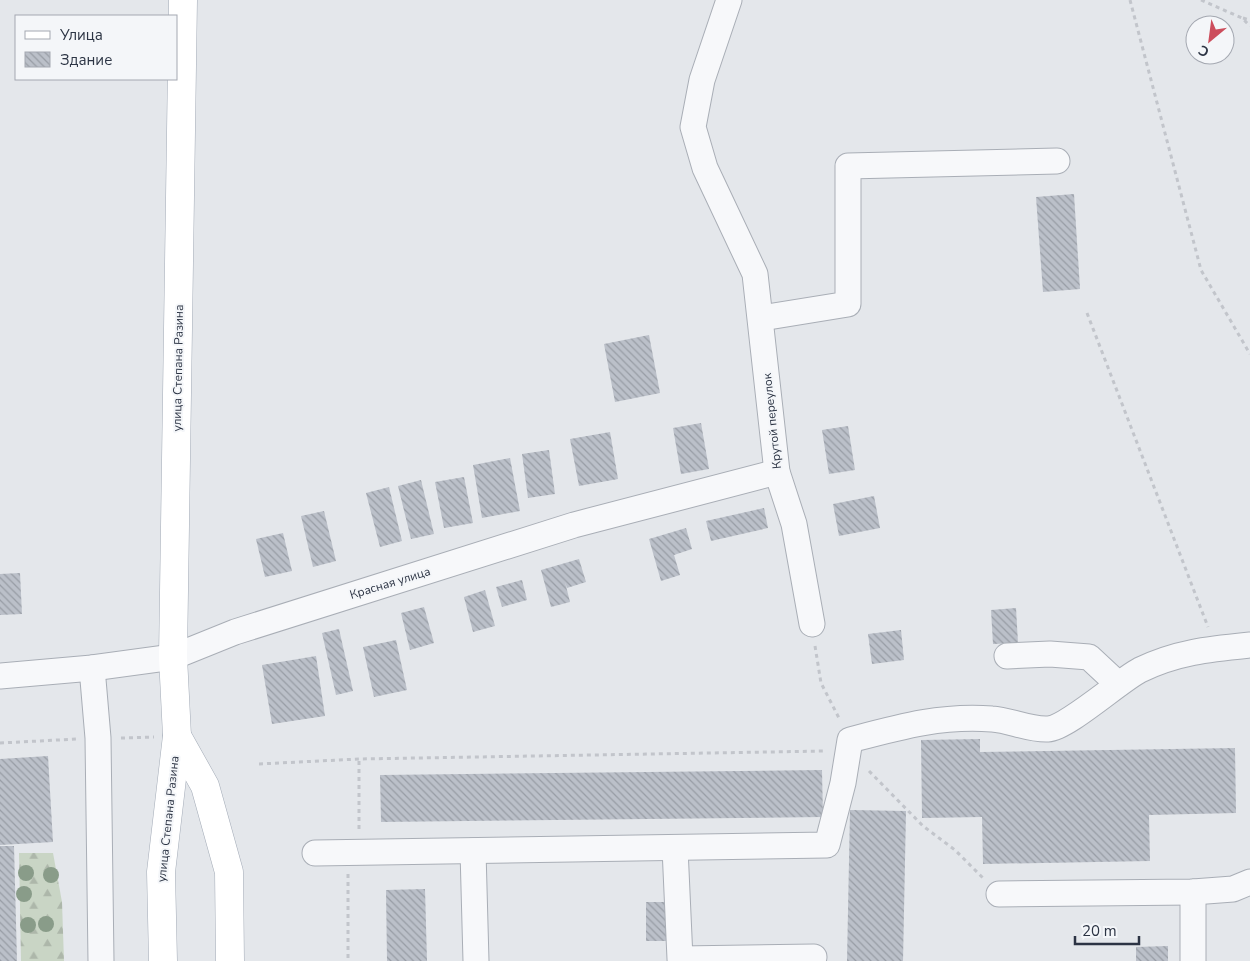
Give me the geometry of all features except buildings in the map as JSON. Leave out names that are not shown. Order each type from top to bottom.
[{"type":"main road","name":"улица Степана Разина","points":[[163,961],[161,872],[177,736],[173,657],[183,0]]},
{"type":"main road","name":"улица Степана Разина","points":[[177,736],[205,786],[229,872],[230,961]]},
{"type":"street","name":"Крутой переулок","points":[[729,0],[702,80],[693,127],[705,168],[755,274],[762,318],[778,472],[794,524],[812,624]]},
{"type":"street","points":[[762,318],[848,304],[848,166],[1056,161]]},
{"type":"street","name":"Красная улица","points":[[0,676],[92,668],[173,657],[235,632],[565,528],[778,472]]},
{"type":"street","points":[[315,853],[827,845],[843,783],[849,745],[918,722],[953,718],[993,719],[1049,729],[1076,715],[1140,670],[1179,654],[1250,645]]},
{"type":"street","points":[[1007,656],[1050,654],[1089,657],[1118,684]]},
{"type":"street","points":[[92,668],[98,738],[101,961]]},
{"type":"street","points":[[675,848],[680,959],[814,957]]},
{"type":"street","points":[[473,851],[476,961]]},
{"type":"street","points":[[999,894],[1193,892],[1233,889],[1250,882]]},
{"type":"street","points":[[1193,892],[1193,961]]},
{"type":"path","points":[[1130,0],[1201,270],[1250,354]]},
{"type":"path","points":[[1201,0],[1250,20]]},
{"type":"path","points":[[1242,18],[1250,26]]},
{"type":"path","points":[[1087,313],[1216,649]]},
{"type":"path","points":[[812,624],[821,683],[849,745],[923,826],[955,850],[999,894]]},
{"type":"path","points":[[259,764],[359,759],[849,745]]},
{"type":"path","points":[[348,961],[359,759]]},
{"type":"green space","points":[[19,853],[53,853],[62,902],[64,961],[21,961]]}]
